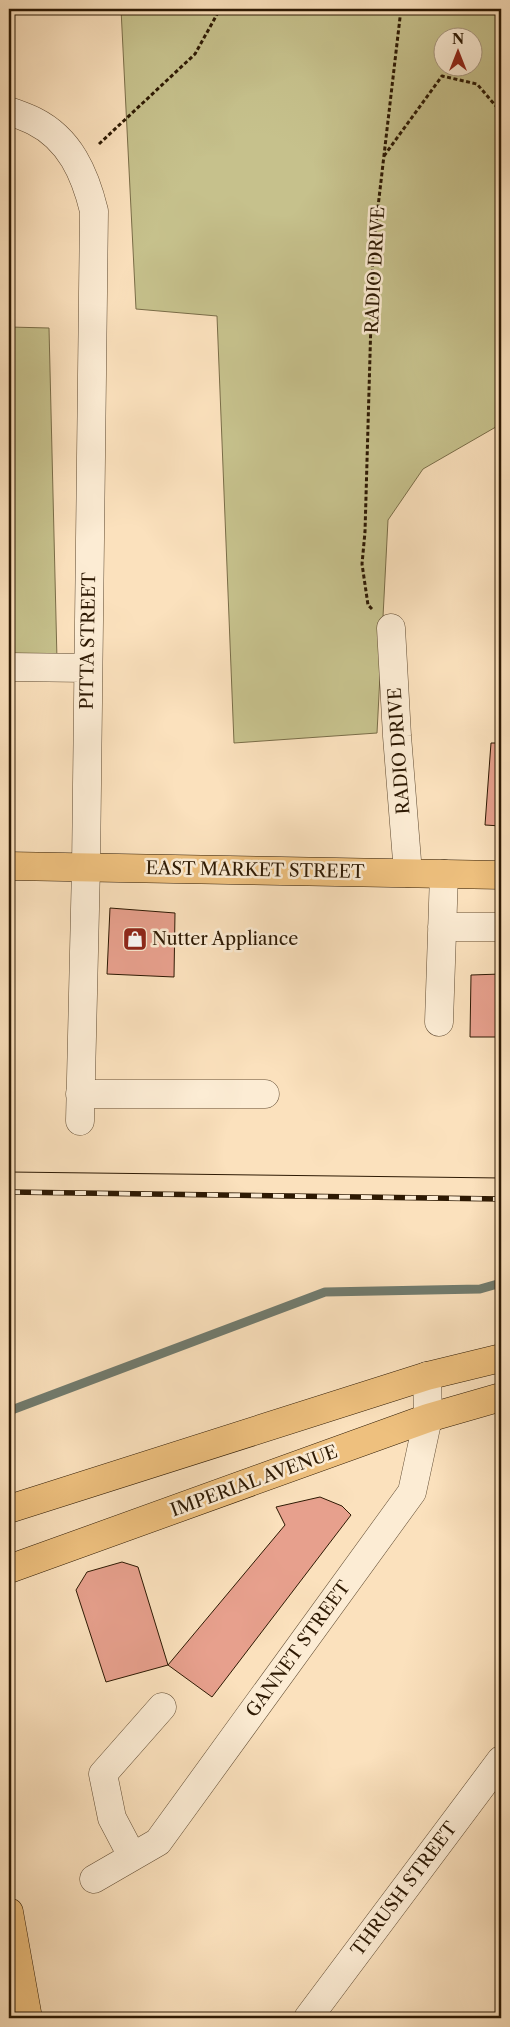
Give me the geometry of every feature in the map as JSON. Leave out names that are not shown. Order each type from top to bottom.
[{"type":"main road","name":"EAST MARKET STREET","points":[[9,866],[501,875]]},
{"type":"main road","points":[[9,1509],[427,1376],[501,1358]]},
{"type":"main road","name":"IMPERIAL AVENUE","points":[[9,1569],[428,1418],[501,1397]]},
{"type":"main road","points":[[9,1912],[28,2018]]},
{"type":"street","name":"PITTA STREET","points":[[9,111],[34,121],[57,137],[78,164],[88,187],[94,211],[86,867],[80,1108],[265,1094]]},
{"type":"street","name":"RADIO DRIVE","points":[[391,628],[408,873]]},
{"type":"street","points":[[9,667],[87,668]]},
{"type":"street","points":[[439,1022],[444,874]]},
{"type":"street","points":[[442,927],[501,927]]},
{"type":"street","name":"GANNET STREET","points":[[94,1879],[158,1842],[412,1492],[428,1418],[427,1376]]},
{"type":"street","points":[[132,1856],[112,1818],[103,1774],[162,1707]]},
{"type":"street","name":"THRUSH STREET","points":[[308,2018],[501,1760]]},
{"type":"path","points":[[78,164],[195,54],[220,9]]},
{"type":"path","name":"RADIO DRIVE","points":[[391,628],[368,605],[362,564],[365,532],[373,250],[401,9]]},
{"type":"path","points":[[383,157],[442,76],[477,84],[501,112]]},
{"type":"shaded area","points":[[121,9],[501,9],[501,424],[423,469],[388,520],[377,733],[234,743],[217,316],[136,309]]},
{"type":"shaded area","points":[[9,327],[49,328],[57,660],[9,660]]},
{"type":"building","points":[[491,743],[501,743],[501,826],[485,825]]},
{"type":"building","points":[[110,908],[175,913],[174,977],[107,974]]},
{"type":"building","points":[[501,974],[501,1037],[470,1037],[471,975]]},
{"type":"building","points":[[320,1497],[342,1506],[351,1515],[212,1697],[168,1665],[285,1525],[276,1507]]},
{"type":"building","points":[[122,1562],[138,1567],[168,1665],[106,1682],[76,1590],[87,1572]]},
{"type":"waterway","points":[[9,1411],[325,1292],[480,1289],[501,1283]]},
{"type":"tram line","points":[[9,1172],[501,1178]]},
{"type":"railway","points":[[9,1192],[501,1199]]},
{"type":"place","name":"Nutter Appliance","points":[[135,939]]}]
